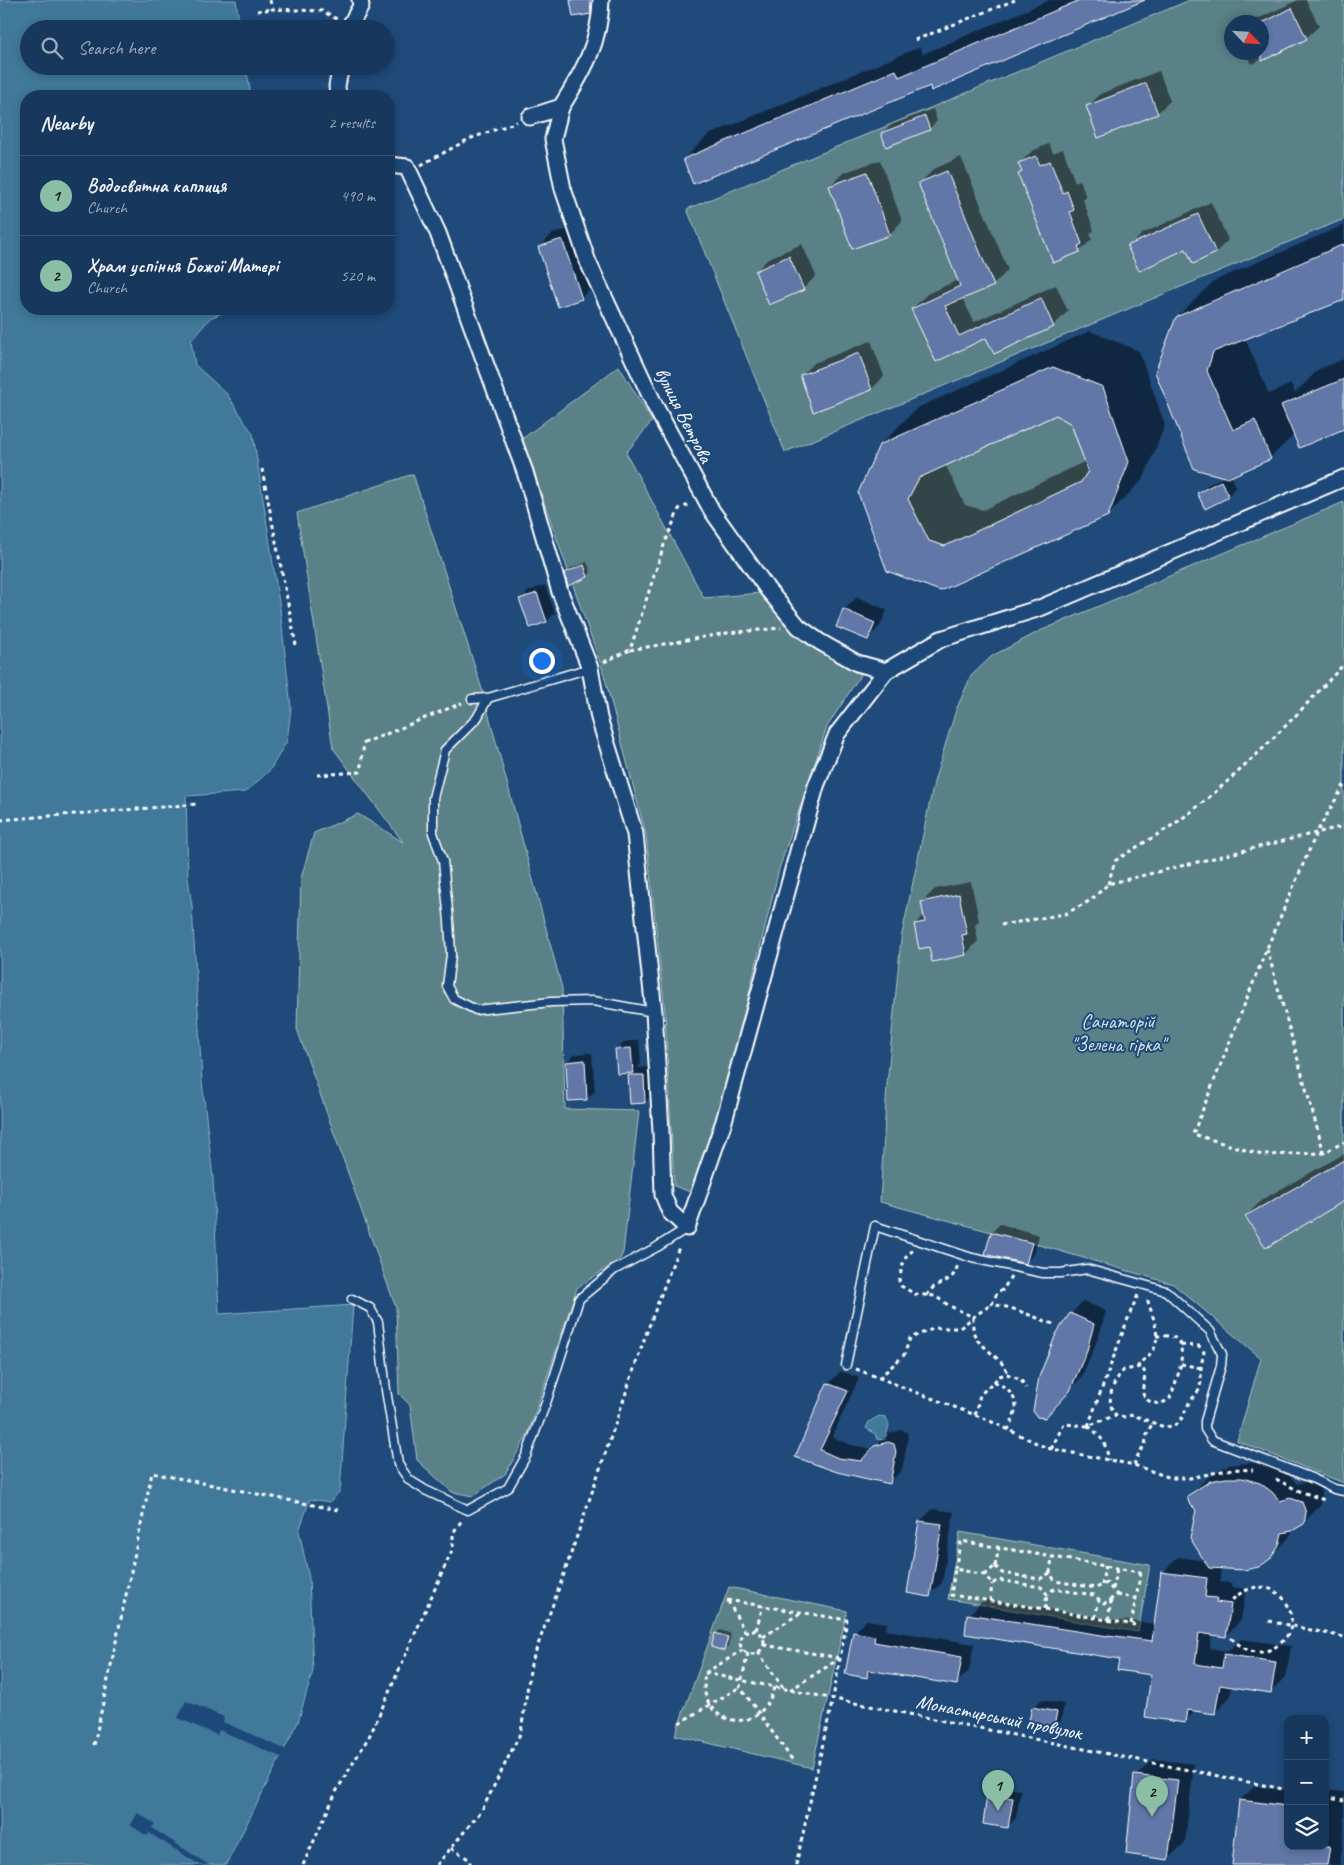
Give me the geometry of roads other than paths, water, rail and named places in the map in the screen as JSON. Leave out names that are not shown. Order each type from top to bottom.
[{"type":"street","points":[[352,20],[361,6],[360,0]]},
{"type":"street","name":"вулиця Вєтрова","points":[[601,0],[599,28],[593,48],[585,68],[561,108],[553,139],[563,189],[588,262],[655,406],[712,511],[768,590],[799,627],[820,642],[857,662],[886,671]]},
{"type":"street","points":[[337,90],[339,75]]},
{"type":"street","points":[[530,117],[561,108]]},
{"type":"street","points":[[395,166],[407,167],[441,240],[525,472],[560,592],[590,668],[600,718],[635,834],[654,1012],[663,1195],[670,1212],[687,1228],[724,1121],[816,786],[837,734],[886,671],[941,639],[1040,608],[1344,478]]},
{"type":"lane","points":[[472,699],[488,698],[590,668]]},
{"type":"lane","points":[[488,698],[477,718],[445,750],[433,798],[433,833],[443,861],[449,922],[450,955],[447,986],[454,999],[476,1010],[551,1002],[593,1002],[654,1012]]},
{"type":"lane","points":[[846,1365],[875,1226],[963,1255],[1043,1273],[1060,1273],[1087,1269],[1166,1291],[1210,1331],[1222,1354],[1221,1366],[1205,1422],[1205,1428],[1212,1440],[1314,1479],[1334,1489],[1344,1491]]},
{"type":"lane","points":[[352,1299],[370,1308],[378,1322],[386,1390],[398,1464],[409,1480],[425,1490],[468,1510],[508,1488],[526,1456],[547,1400],[579,1299],[614,1270],[657,1247],[687,1228]]},
{"type":"water","points":[[0,0],[236,0],[239,20],[20,20],[20,75],[248,75],[250,90],[20,90],[20,315],[217,315],[210,318],[191,341],[195,365],[227,394],[253,434],[280,609],[291,708],[287,741],[270,770],[246,792],[186,796],[188,878],[192,906],[202,1081],[213,1178],[219,1314],[353,1305],[340,1491],[330,1502],[310,1499],[299,1531],[309,1578],[313,1671],[298,1722],[226,1865],[0,1865]]},
{"type":"water","points":[[879,1416],[886,1417],[889,1425],[885,1440],[877,1439],[875,1434],[866,1428],[869,1422]]},
{"type":"place","name":"Водосвятна каплиця","points":[[998,1811]]},
{"type":"place","name":"Храм успіння Божої Матері","points":[[1152,1817]]},
{"type":"park label","name":"Санаторій \"Зелена гірка\"","points":[[1118,1032]]}]
